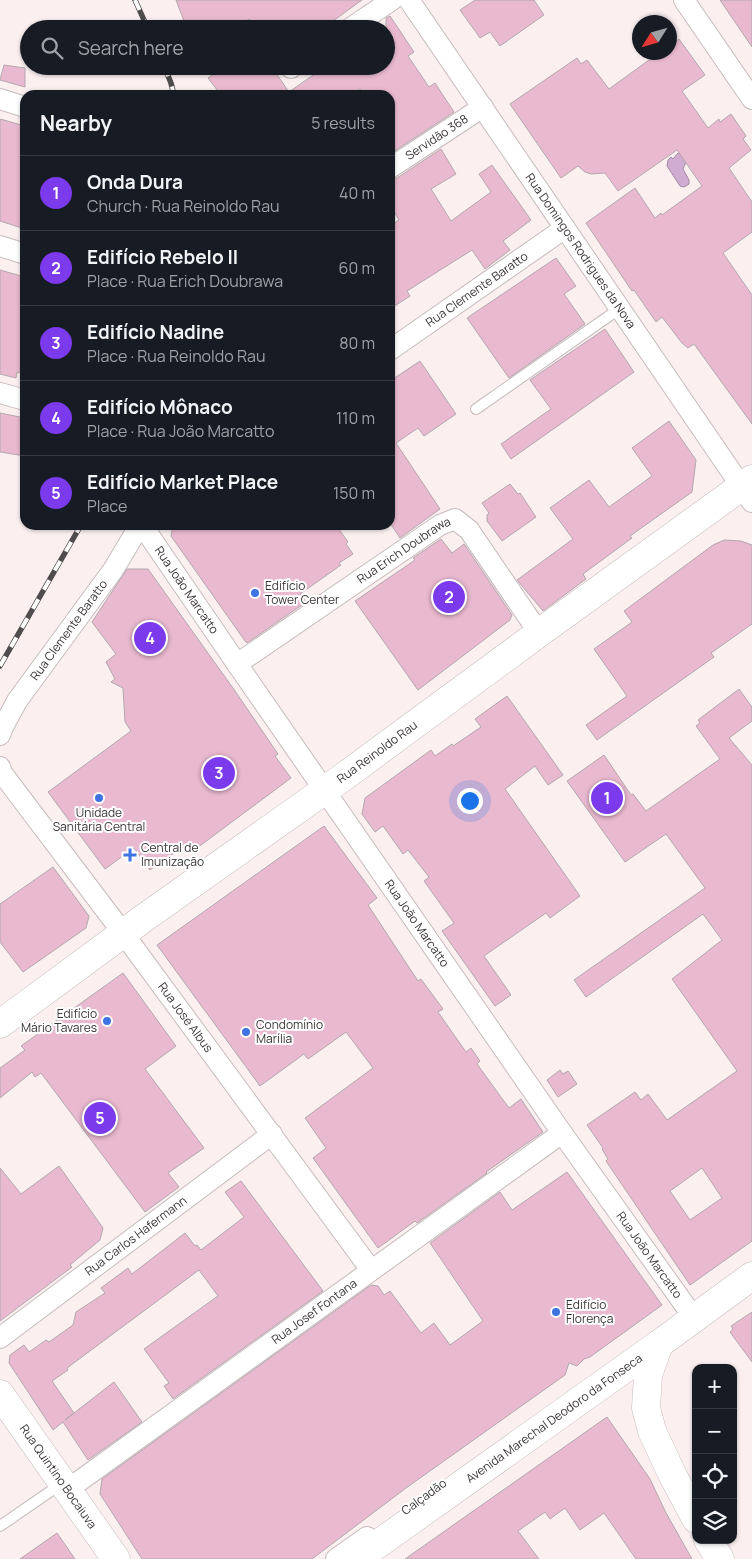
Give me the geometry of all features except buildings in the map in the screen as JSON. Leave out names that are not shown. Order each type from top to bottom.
[{"type":"main road","name":"Rua Reinoldo Rau","points":[[0,1024],[539,633],[749,489]]},
{"type":"main road","name":"Avenida Marechal Deodoro da Fonseca","points":[[356,1559],[752,1276]]},
{"type":"main road","points":[[659,1344],[648,1375],[646,1408],[652,1431],[692,1512]]},
{"type":"main road","name":"Rua Quintino Bocaiuva","points":[[0,1394],[116,1559]]},
{"type":"main road","points":[[711,1544],[720,1559]]},
{"type":"street","points":[[362,20],[392,0]]},
{"type":"street","name":"Rua Domingos Rodrigues da Nova","points":[[410,0],[620,309],[749,489]]},
{"type":"street","points":[[684,0],[752,99]]},
{"type":"street","points":[[0,99],[20,105]]},
{"type":"street","name":"Servidão 368","points":[[395,165],[483,107]]},
{"type":"street","name":"Rua Clemente Baratto","points":[[395,347],[565,228]]},
{"type":"street","points":[[0,246],[20,252]]},
{"type":"street","points":[[0,393],[20,399]]},
{"type":"street","name":"Rua Erich Doubrawa","points":[[237,664],[440,525],[455,519],[469,530],[539,633]]},
{"type":"street","name":"Rua Clemente Baratto","points":[[0,736],[17,701],[113,570],[138,530]]},
{"type":"street","name":"Rua João Marcatto","points":[[144,530],[562,1133],[694,1318]]},
{"type":"street","name":"Rua José Albus","points":[[0,768],[371,1270]]},
{"type":"street","name":"Rua Josef Fontana","points":[[65,1486],[562,1133]]},
{"type":"street","name":"Rua Carlos Hafermann","points":[[0,1338],[272,1134]]},
{"type":"street","name":"Calçadão","points":[[336,1559],[599,1371],[625,1368]]},
{"type":"street","name":"Calçadão","points":[[377,1559],[613,1393],[625,1368]]},
{"type":"lane","points":[[476,408],[620,309]]},
{"type":"lane","points":[[0,1526],[65,1486]]},
{"type":"shaded area","points":[[678,153],[685,154],[689,160],[683,169],[689,184],[684,187],[680,186],[667,166],[668,160],[671,157],[673,159]]},
{"type":"railway","points":[[135,0],[144,20]]},
{"type":"railway","points":[[168,75],[173,90]]},
{"type":"railway","points":[[0,666],[78,530]]},
{"type":"place","name":"Edifício Tower Center","points":[[255,593]]},
{"type":"place","name":"Edifício Rebelo II","points":[[449,597]]},
{"type":"place","name":"Edifício Mônaco","points":[[150,638]]},
{"type":"place","name":"Edifício Nadine","points":[[219,773]]},
{"type":"place","name":"Unidade Sanitária Central","points":[[99,798]]},
{"type":"place","name":"Onda Dura","points":[[607,798]]},
{"type":"place","name":"Central de Imunização","points":[[130,855]]},
{"type":"place","name":"Edifício Mário Tavares","points":[[107,1021]]},
{"type":"place","name":"Condomínio Marília","points":[[246,1032]]},
{"type":"place","name":"Edifício Market Place","points":[[100,1118]]},
{"type":"place","name":"Edifício Florença","points":[[556,1312]]}]
